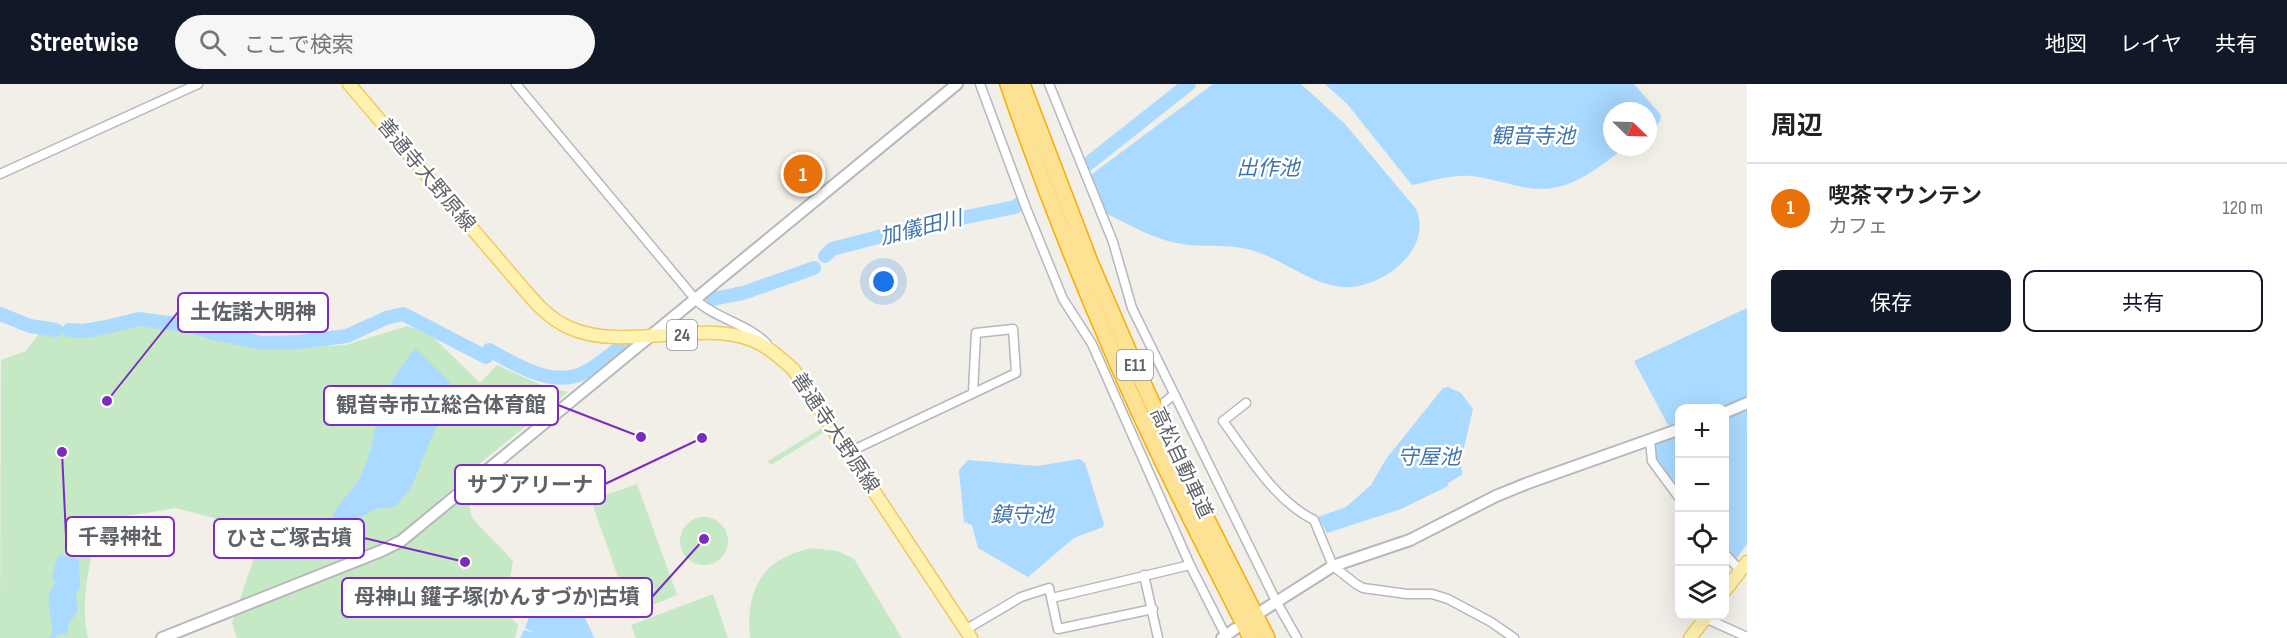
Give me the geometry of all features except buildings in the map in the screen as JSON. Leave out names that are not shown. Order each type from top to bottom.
[{"type":"highway","name":"高松自動車道","points":[[1008,84],[1076,265],[1113,352],[1177,492],[1251,638]]},
{"type":"highway","name":"高松自動車道","points":[[1022,84],[1090,262],[1128,350],[1189,484],[1267,638]]},
{"type":"main road","name":"善通寺大野原線","points":[[349,84],[516,280],[554,319],[589,334],[730,335],[752,340],[772,350],[797,374],[968,634]]},
{"type":"main road","points":[[1729,587],[1744,566]]},
{"type":"main road","points":[[1690,638],[1704,620]]},
{"type":"street","points":[[0,174],[198,84]]},
{"type":"street","points":[[516,84],[696,300],[705,308],[760,337],[772,350]]},
{"type":"street","points":[[162,638],[401,541],[957,84]]},
{"type":"street","points":[[980,84],[1063,299],[1092,344],[1190,565],[1225,637],[1235,628]]},
{"type":"street","points":[[1049,84],[1113,242],[1132,308],[1173,395],[1276,601],[1297,638]]},
{"type":"street","points":[[849,452],[973,392],[1016,374],[1013,329],[976,333],[973,392]]},
{"type":"street","points":[[1165,402],[1173,395]]},
{"type":"street","points":[[1246,403],[1223,421],[1264,477],[1297,511],[1314,520],[1333,566],[1363,588],[1407,594],[1432,594],[1448,599],[1491,622],[1514,638]]},
{"type":"street","points":[[1729,411],[1747,403]]},
{"type":"street","points":[[1262,610],[1333,566],[1410,540],[1496,496],[1527,483],[1675,431]]},
{"type":"street","points":[[1650,440],[1652,461],[1675,492]]},
{"type":"street","points":[[1729,556],[1744,566]]},
{"type":"street","points":[[1052,598],[1190,565]]},
{"type":"street","points":[[1144,575],[1158,638]]},
{"type":"street","points":[[968,634],[1021,597],[1049,588],[1058,629],[1153,609]]},
{"type":"street","points":[[1712,620],[1747,637]]},
{"type":"green space","points":[[134,324],[173,327],[266,349],[346,345],[407,326],[429,333],[480,383],[497,365],[539,384],[568,392],[463,477],[472,518],[513,561],[505,611],[518,625],[515,638],[237,638],[232,623],[263,531],[176,508],[100,520],[85,593],[88,638],[0,638],[1,360],[26,351],[40,332],[101,331]]},
{"type":"green space","points":[[824,427],[826,431],[771,465],[768,461]]},
{"type":"green space","points":[[637,484],[677,595],[631,614],[591,500]]},
{"type":"green space","points":[[699,517],[709,517],[721,524],[728,536],[728,546],[721,558],[709,565],[699,565],[684,554],[680,546],[680,536],[691,521]]},
{"type":"green space","points":[[812,548],[838,551],[854,559],[902,638],[750,638],[751,605],[754,591],[761,578],[781,559]]},
{"type":"green space","points":[[713,594],[728,638],[636,638],[631,625]]},
{"type":"water","name":"出作池","points":[[1213,84],[1301,84],[1345,124],[1416,209],[1420,224],[1418,239],[1401,264],[1388,274],[1358,286],[1332,285],[1320,282],[1251,250],[1177,243],[1144,232],[1104,212],[1091,177],[1092,174]]},
{"type":"water","name":"観音寺池","points":[[1325,84],[1634,84],[1650,102],[1603,102],[1603,156],[1614,156],[1585,176],[1568,184],[1547,189],[1536,189],[1472,176],[1442,178],[1412,185],[1348,105]]},
{"type":"water","name":"観音寺池","points":[[1657,111],[1660,114],[1657,125]]},
{"type":"water","points":[[1747,308],[1747,397],[1729,405],[1675,404],[1675,426],[1671,427],[1634,361]]},
{"type":"water","points":[[415,348],[468,400],[448,413],[435,429],[411,488],[395,507],[375,509],[359,519],[331,530],[331,522],[336,509],[355,485],[364,469],[379,413],[390,385]]},
{"type":"water","name":"守屋池","points":[[1448,387],[1461,393],[1473,409],[1461,460],[1462,475],[1448,483],[1448,486],[1401,509],[1327,533],[1318,517],[1346,507],[1371,485],[1386,459],[1443,388]]},
{"type":"water","points":[[1747,408],[1747,544],[1736,559],[1729,551],[1729,415]]},
{"type":"water","points":[[1675,435],[1675,487],[1656,460],[1654,443]]},
{"type":"water","name":"鎮守池","points":[[1080,459],[1085,463],[1103,527],[1074,538],[1028,577],[978,548],[972,525],[964,522],[959,470],[968,460],[1037,466]]},
{"type":"water","points":[[58,555],[79,559],[80,587],[76,593],[78,611],[69,623],[67,633],[49,638],[53,631],[49,594],[55,583],[52,576]]},
{"type":"water","points":[[544,588],[562,593],[576,605],[594,638],[520,638],[524,630],[535,633],[525,628],[536,598]]},
{"type":"waterway","name":"加儀田川","points":[[1089,163],[1189,84]]},
{"type":"waterway","name":"加儀田川","points":[[825,256],[832,249],[913,228],[1015,207],[1019,204]]},
{"type":"waterway","name":"加儀田川","points":[[713,299],[743,293],[814,268]]},
{"type":"waterway","name":"加儀田川","points":[[0,314],[30,326],[56,330]]},
{"type":"waterway","name":"加儀田川","points":[[69,330],[84,331],[139,319],[191,326],[262,343],[298,342],[347,336],[386,318],[403,314],[486,357]]},
{"type":"waterway","name":"加儀田川","points":[[489,350],[533,372],[557,378],[581,374],[593,368],[627,342]]},
{"type":"place","name":"喫茶マウンテン","points":[[803,174]]},
{"type":"place","name":"土佐諾大明神","points":[[107,401]]},
{"type":"place","name":"観音寺市立総合体育館","points":[[641,437]]},
{"type":"place","name":"サブアリーナ","points":[[702,438]]},
{"type":"place","name":"千尋神社","points":[[62,452]]},
{"type":"place","name":"母神山 鑵子塚(かんすづか)古墳","points":[[704,539]]},
{"type":"place","name":"ひさご塚古墳","points":[[465,562]]}]
